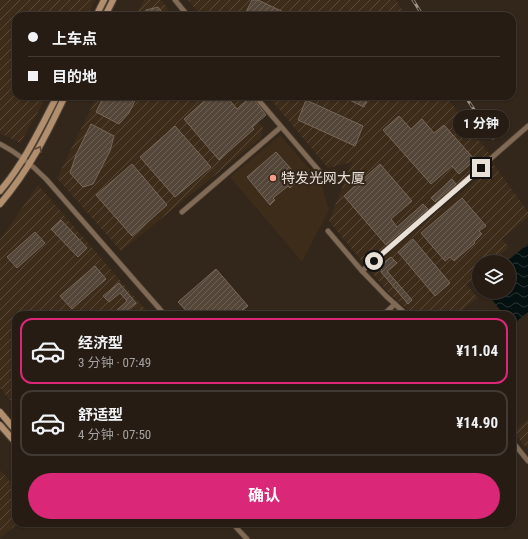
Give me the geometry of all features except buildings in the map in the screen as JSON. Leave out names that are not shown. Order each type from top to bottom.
[{"type":"street","points":[[98,12],[104,0]]},
{"type":"street","points":[[107,12],[113,0]]},
{"type":"street","points":[[175,0],[185,12]]},
{"type":"street","points":[[0,191],[24,159],[54,100]]},
{"type":"street","points":[[0,204],[9,194],[30,163],[44,139],[63,100]]},
{"type":"street","points":[[259,100],[320,172]]},
{"type":"street","points":[[362,271],[528,126]]},
{"type":"street","points":[[182,212],[281,127]]},
{"type":"street","points":[[0,144],[30,163],[46,179],[162,311]]},
{"type":"street","points":[[328,231],[362,271],[403,311]]},
{"type":"street","points":[[387,311],[395,304]]},
{"type":"street","points":[[0,412],[12,426]]},
{"type":"street","points":[[0,425],[12,438]]},
{"type":"street","points":[[516,447],[528,461]]},
{"type":"street","points":[[236,527],[247,539]]},
{"type":"shaded area","points":[[0,0],[95,0],[89,12],[12,12],[12,100],[45,100],[20,143],[0,133]]},
{"type":"shaded area","points":[[144,0],[161,0],[170,12],[138,12]]},
{"type":"shaded area","points":[[188,0],[396,0],[404,12],[198,12]]},
{"type":"shaded area","points":[[95,100],[240,100],[263,128],[261,138],[121,251],[57,178]]},
{"type":"shaded area","points":[[271,100],[449,100],[490,155],[365,265],[329,221],[352,162],[328,168]]},
{"type":"shaded area","points":[[280,135],[321,182],[329,210],[302,262],[230,177]]},
{"type":"shaded area","points":[[494,165],[528,212],[528,217],[502,239],[509,247],[500,255],[472,255],[472,279],[466,284],[472,291],[472,299],[477,299],[460,311],[409,311],[388,292],[369,269]]},
{"type":"shaded area","points":[[38,185],[147,311],[12,311],[12,402],[0,388],[0,240]]},
{"type":"shaded area","points":[[528,419],[528,450],[516,436],[516,429]]},
{"type":"shaded area","points":[[0,470],[12,484],[13,527],[0,538]]},
{"type":"water","points":[[528,244],[528,312],[516,322],[516,311],[501,311],[491,299],[516,299],[516,255],[515,255]]},
{"type":"railway","points":[[413,0],[420,12]]},
{"type":"railway","points":[[468,100],[493,138]]},
{"type":"place","name":"特发光网大厦","points":[[273,178]]},
{"type":"route","points":[[374,261],[481,168]]}]
